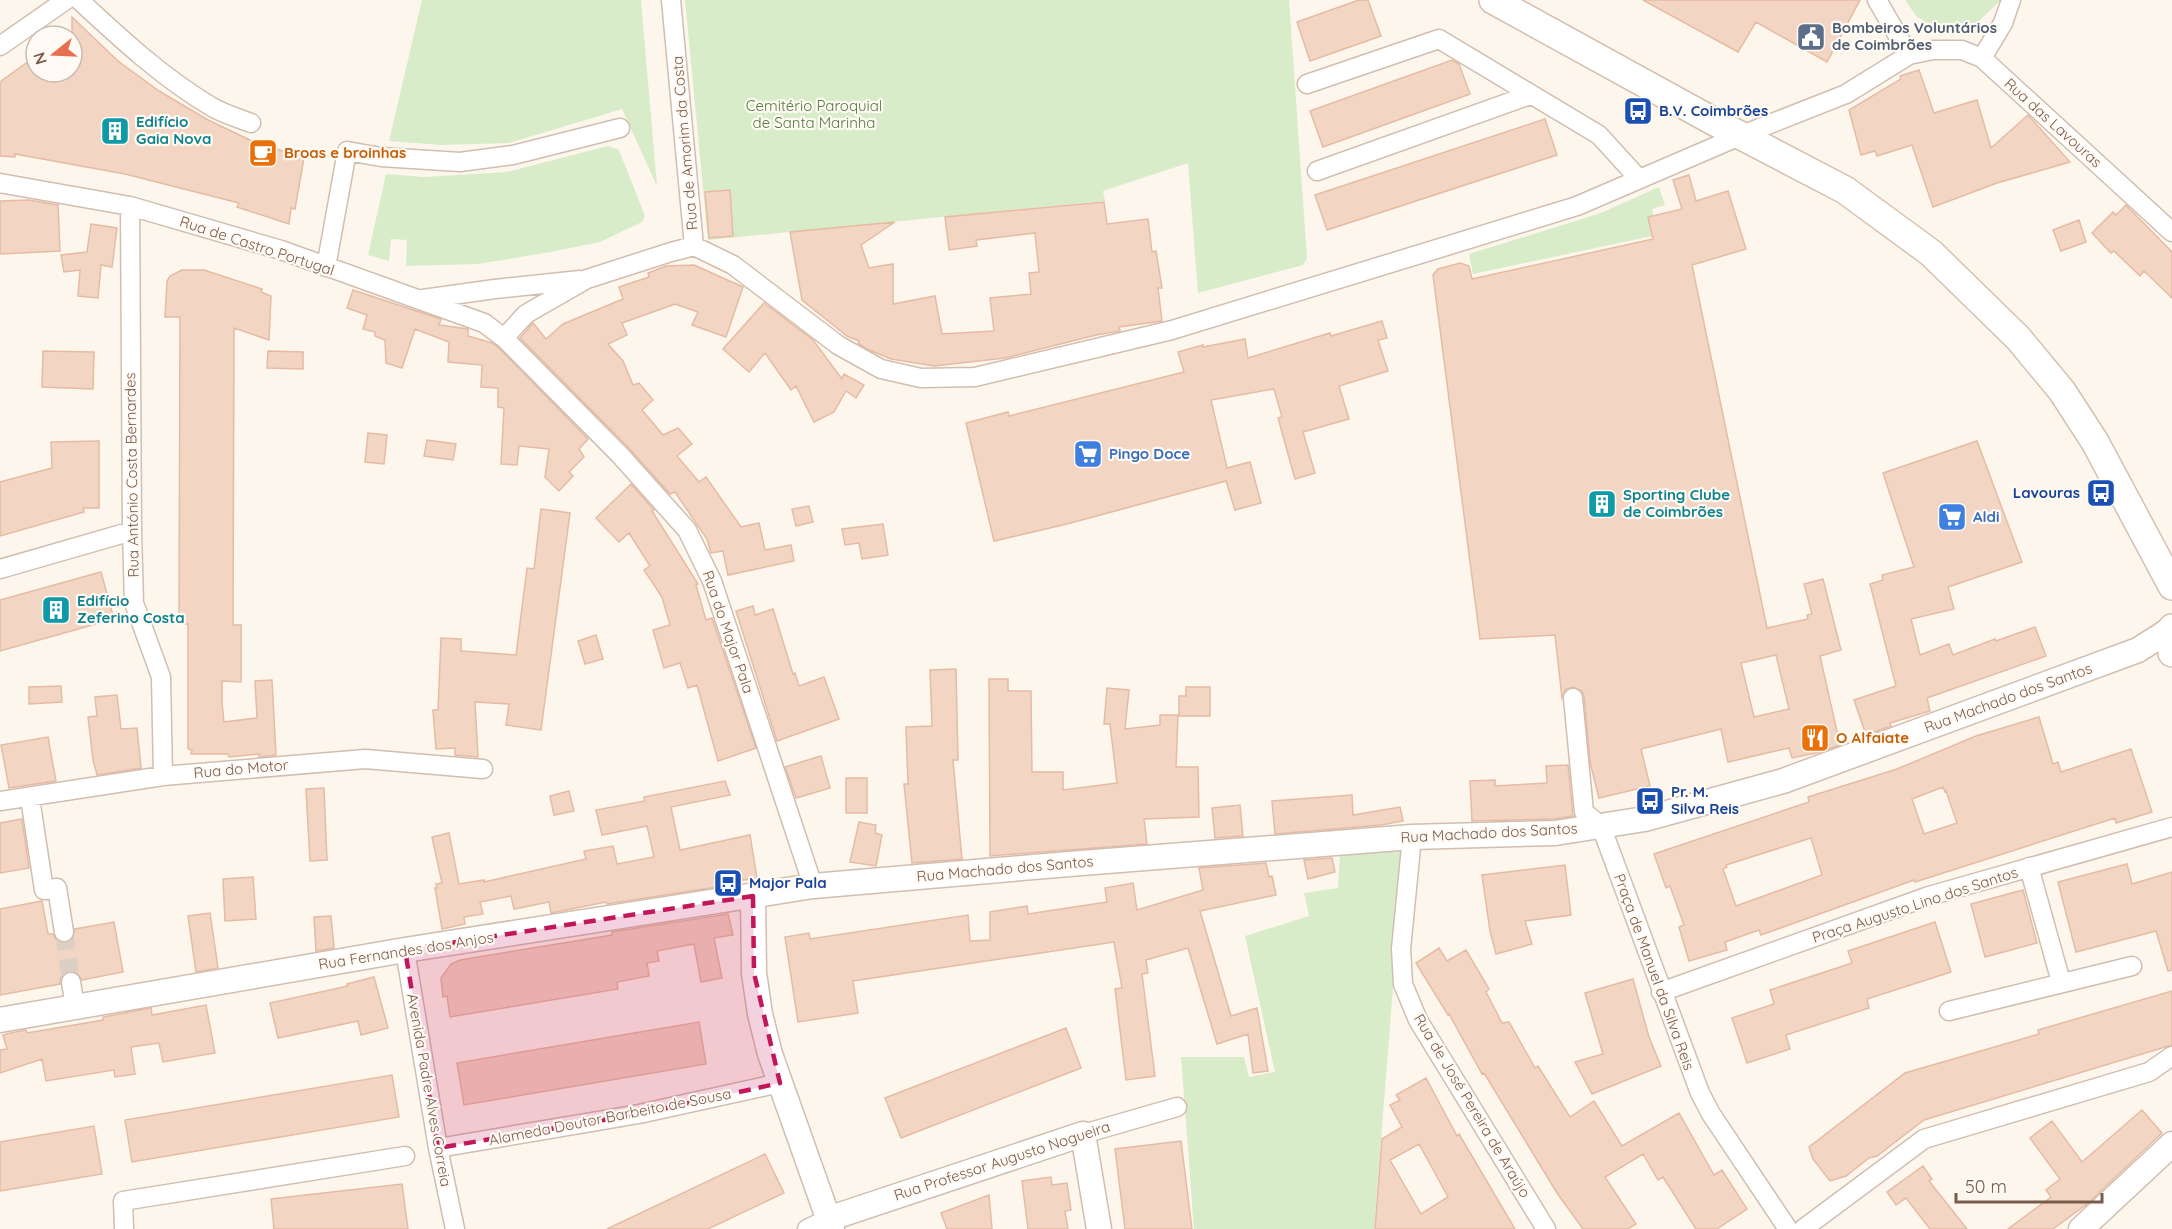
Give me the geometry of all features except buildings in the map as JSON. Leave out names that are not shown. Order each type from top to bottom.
[{"type":"main road","points":[[1493,0],[1845,190],[1931,253],[2018,338],[2062,391],[2095,442],[2172,586]]},
{"type":"street","points":[[0,46],[66,0]]},
{"type":"street","points":[[79,0],[137,54],[176,82],[214,108],[251,123]]},
{"type":"street","name":"Rua de Amorim da Costa","points":[[421,299],[587,279],[694,246],[671,0]]},
{"type":"street","points":[[1877,0],[1909,55]]},
{"type":"street","points":[[694,246],[733,265],[838,345],[881,369],[921,378],[975,377],[1172,330],[1577,206],[1742,135],[1846,94],[1909,55],[1933,50],[1962,50],[1982,58],[2003,23],[2011,0]]},
{"type":"street","points":[[1307,84],[1439,39],[1599,135],[1639,179]]},
{"type":"street","name":"Rua das Lavouras","points":[[1982,58],[2172,232]]},
{"type":"street","points":[[1317,171],[1530,95]]},
{"type":"street","points":[[326,267],[347,151],[381,157],[460,162],[513,155],[620,128]]},
{"type":"street","name":"Rua de Castro Portugal","points":[[0,183],[130,206],[281,250],[484,323],[504,338]]},
{"type":"street","name":"Rua António Costa Bernardes","points":[[130,206],[132,531],[135,603],[160,677],[163,776]]},
{"type":"street","name":"Rua de Amorim da Costa","points":[[504,338],[526,314],[587,279]]},
{"type":"street","points":[[484,323],[486,303],[495,289]]},
{"type":"street","name":"Rua do Major Pala","points":[[504,338],[620,455],[687,530],[712,580],[813,886]]},
{"type":"street","points":[[0,569],[132,531]]},
{"type":"street","name":"Rua Machado dos Santos","points":[[813,886],[1412,837],[1555,833],[1645,819],[1783,781],[2138,650],[2172,640]]},
{"type":"street","name":"Praça de Manuel da Silva Reis","points":[[1574,698],[1584,812],[1601,826],[1700,1093],[1711,1114],[1788,1229]]},
{"type":"street","name":"Rua do Motor","points":[[0,801],[163,776],[365,759],[483,769]]},
{"type":"street","points":[[30,798],[44,890],[57,888],[63,932]]},
{"type":"street","name":"Praça Augusto Lino dos Santos","points":[[1661,992],[1929,897],[2172,827]]},
{"type":"street","name":"Rua de José Pereira de Araújo","points":[[1412,837],[1401,949],[1404,984],[1418,1020],[1546,1229]]},
{"type":"street","points":[[2029,867],[2061,982]]},
{"type":"street","name":"Rua Fernandes dos Anjos","points":[[0,1020],[405,950],[813,886]]},
{"type":"street","points":[[753,896],[755,983],[760,1014],[822,1226]]},
{"type":"street","name":"Avenida Padre Alves Correia","points":[[405,950],[438,1148],[455,1229]]},
{"type":"street","points":[[1948,1011],[2132,966]]},
{"type":"street","points":[[71,982],[75,1007]]},
{"type":"street","points":[[1803,1229],[1924,1139],[2149,1072],[2172,1056]]},
{"type":"street","name":"Alameda Doutor Barbeito de Sousa","points":[[438,1148],[639,1114],[780,1083]]},
{"type":"street","name":"Rua Professor Augusto Nogueira","points":[[822,1226],[1083,1134],[1177,1107]]},
{"type":"street","points":[[1083,1134],[1099,1229]]},
{"type":"street","points":[[2081,1229],[2172,1144]]},
{"type":"street","points":[[124,1229],[123,1201],[405,1156]]},
{"type":"highlighted area","points":[[753,896],[754,973],[780,1083],[639,1114],[438,1148],[405,950]]},
{"type":"green space","points":[[422,0],[641,0],[657,186],[622,109],[509,143],[441,145],[389,141]]},
{"type":"green space","name":"Cemitério Paroquial de Santa Marinha","points":[[685,0],[1289,0],[1307,258],[1303,265],[1198,293],[1188,163],[1103,191],[1105,201],[708,240]]},
{"type":"green space","points":[[1905,0],[2001,0],[1974,26],[1942,31],[1917,17]]},
{"type":"green space","points":[[608,146],[619,150],[645,216],[642,222],[600,242],[477,264],[406,266],[407,240],[391,239],[389,261],[368,255],[386,174],[424,177],[507,172]]},
{"type":"green space","points":[[1659,187],[1665,205],[1652,209],[1657,235],[1473,274],[1469,254],[1601,213]]},
{"type":"green space","points":[[1404,848],[1374,1229],[1194,1229],[1181,1057],[1244,1057],[1249,1077],[1275,1072],[1245,936],[1309,916],[1304,893],[1338,888],[1340,853]]},
{"type":"tunnel","points":[[64,932],[71,982]]},
{"type":"place","name":"Bombeiros Voluntários de Coimbrões","points":[[1811,37]]},
{"type":"place","name":"B.V. Coimbrões","points":[[1638,111]]},
{"type":"place","name":"Edifício Gaia Nova","points":[[115,131]]},
{"type":"place","name":"Broas e broinhas","points":[[263,153]]},
{"type":"place","name":"Pingo Doce","points":[[1088,454]]},
{"type":"place","name":"Lavouras","points":[[2101,493]]},
{"type":"place","name":"Sporting Clube de Coimbrões","points":[[1602,504]]},
{"type":"place","name":"Aldi","points":[[1952,517]]},
{"type":"place","name":"Edifício Zeferino Costa","points":[[56,610]]},
{"type":"place","name":"O Alfaiate","points":[[1815,738]]},
{"type":"place","name":"Pr. M. Silva Reis","points":[[1650,801]]},
{"type":"place","name":"Major Pala","points":[[728,883]]}]
